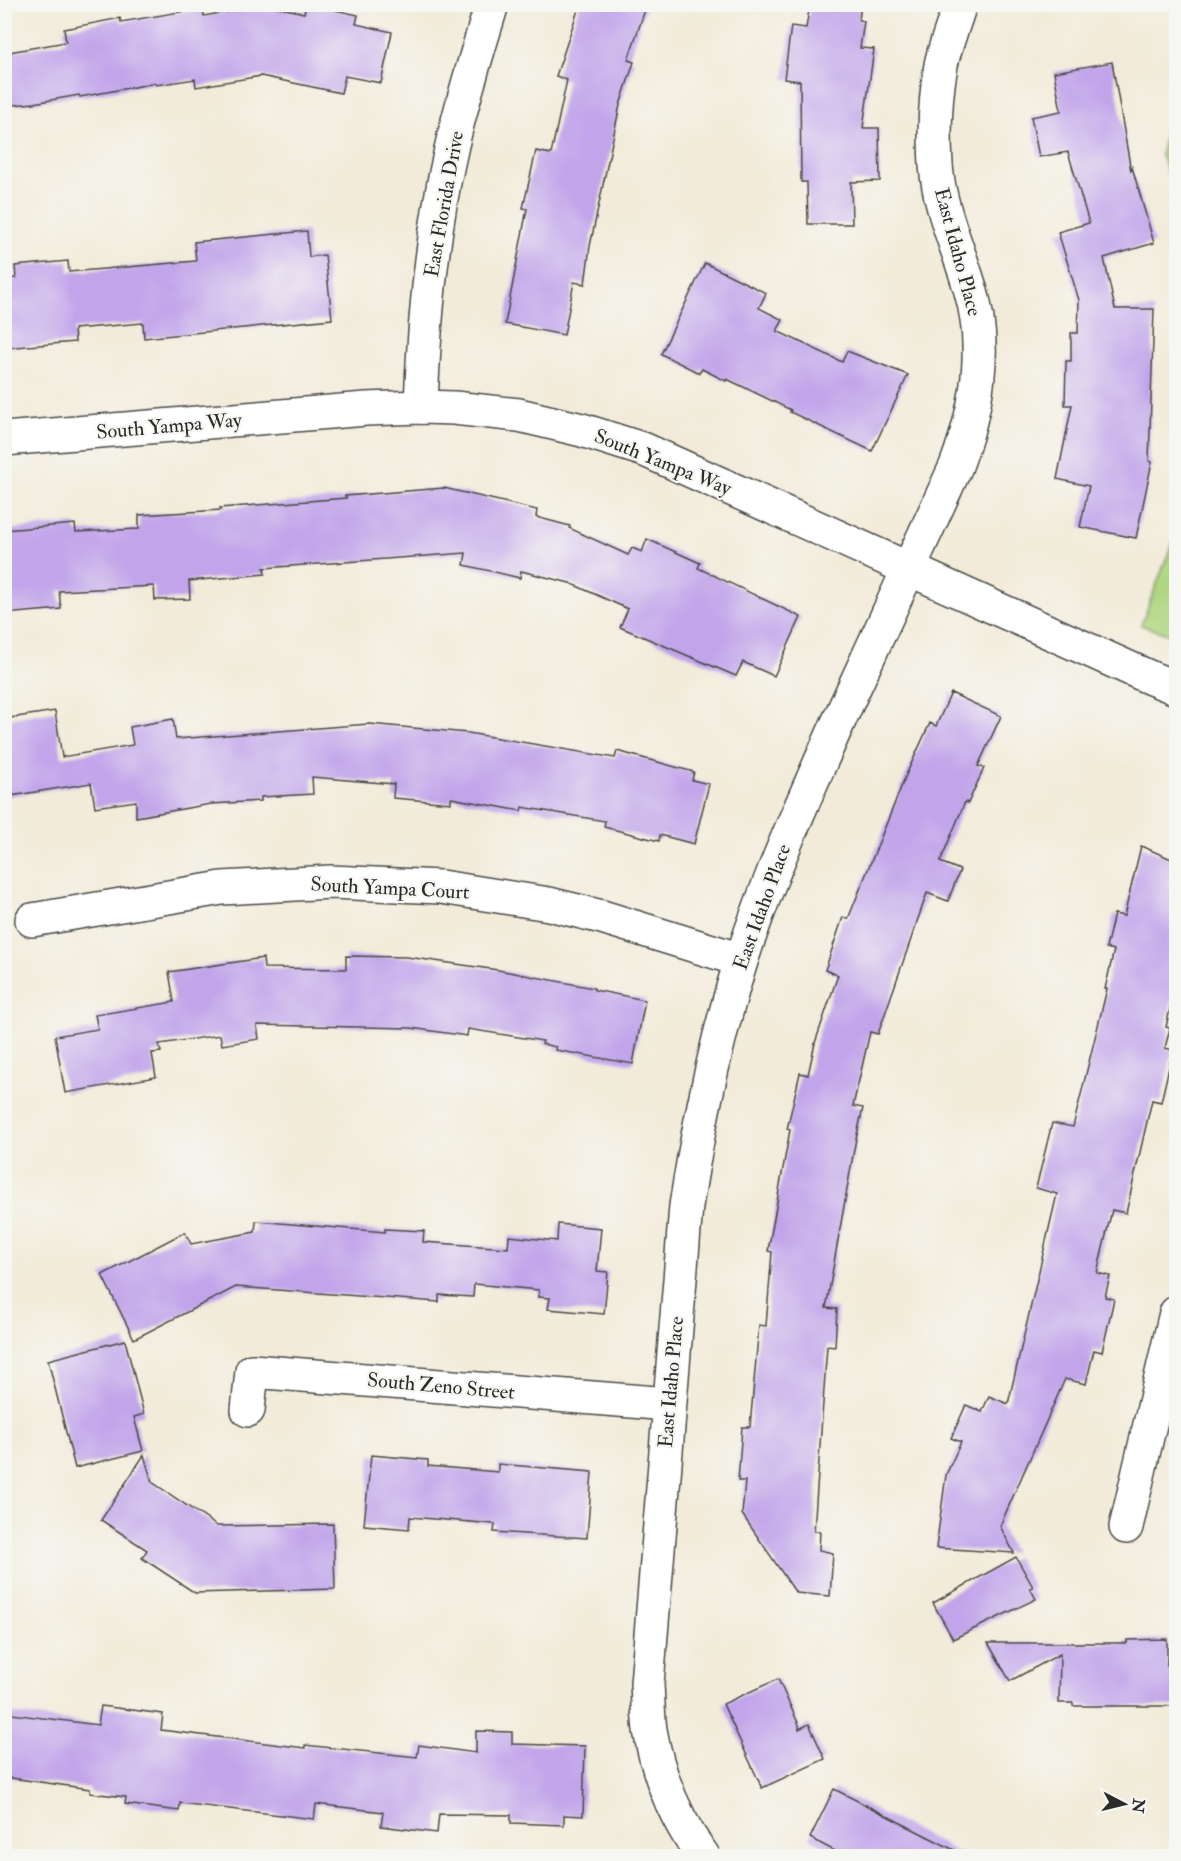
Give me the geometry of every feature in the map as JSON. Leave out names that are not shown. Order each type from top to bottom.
[{"type":"street","name":"East Florida Drive","points":[[421,407],[423,344],[437,217],[449,154],[492,4]]},
{"type":"street","name":"East Idaho Place","points":[[688,1852],[665,1788],[650,1730],[647,1684],[686,1206],[697,1133],[713,1061],[741,960],[794,821],[962,449],[977,386],[978,331],[971,290],[946,218],[936,167],[935,115],[941,64],[960,4]]},
{"type":"street","name":"South Yampa Way","points":[[4,439],[366,409],[454,408],[519,415],[582,430],[634,447],[1176,688]]},
{"type":"street","name":"South Yampa Court","points":[[32,920],[222,888],[331,882],[441,887],[549,904],[602,916],[741,960]]},
{"type":"street","points":[[1125,1527],[1176,1313]]},
{"type":"street","name":"South Zeno Street","points":[[248,1410],[252,1371],[669,1404]]},
{"type":"green space","points":[[1176,66],[1176,196],[1161,155]]},
{"type":"green space","points":[[1176,534],[1176,637],[1141,625]]},
{"type":"building","points":[[307,4],[358,15],[356,24],[392,32],[381,83],[345,76],[341,93],[261,76],[196,87],[195,79],[4,106],[4,53],[66,42],[64,29],[120,18],[121,22],[203,8],[204,16],[268,5],[304,13]]},
{"type":"building","points":[[580,4],[647,4],[628,60],[634,62],[620,105],[590,246],[585,284],[574,282],[564,335],[505,324],[527,209],[523,208],[536,151],[551,154],[567,80],[556,76]]},
{"type":"building","points":[[810,4],[861,4],[859,20],[864,21],[860,48],[874,49],[863,128],[879,128],[880,181],[851,182],[852,224],[808,224],[807,182],[801,182],[800,81],[784,79],[791,26],[806,28]]},
{"type":"building","points":[[1112,62],[1131,171],[1132,167],[1154,243],[1104,258],[1115,309],[1154,309],[1149,461],[1152,462],[1136,538],[1080,527],[1089,486],[1057,479],[1072,405],[1065,405],[1066,361],[1071,361],[1071,333],[1078,333],[1079,300],[1058,232],[1089,223],[1068,152],[1039,157],[1031,117],[1061,111],[1054,72]]},
{"type":"building","points":[[307,231],[309,257],[325,255],[332,319],[144,338],[143,323],[74,329],[75,342],[4,348],[4,279],[16,278],[15,266],[68,261],[69,272],[196,261],[194,242]]},
{"type":"building","points":[[705,263],[766,293],[759,308],[783,320],[777,331],[842,362],[847,351],[908,375],[872,451],[727,379],[726,381],[702,369],[699,373],[661,354]]},
{"type":"building","points":[[444,488],[537,510],[536,517],[570,526],[569,528],[628,555],[632,548],[642,552],[647,539],[700,563],[698,568],[801,617],[774,676],[743,662],[736,676],[620,627],[628,609],[570,583],[521,571],[520,578],[464,565],[466,553],[264,568],[265,574],[189,581],[190,599],[155,600],[154,586],[59,591],[61,609],[4,614],[4,530],[75,524],[76,532],[139,529],[139,515],[221,510],[220,508]]},
{"type":"building","points":[[951,693],[1001,716],[978,766],[984,768],[968,803],[965,802],[940,862],[960,870],[948,901],[927,893],[878,1034],[870,1032],[853,1106],[863,1108],[826,1308],[837,1309],[835,1347],[827,1346],[814,1531],[820,1531],[819,1550],[833,1553],[830,1596],[796,1593],[742,1514],[745,1481],[738,1481],[742,1427],[750,1427],[759,1325],[766,1326],[772,1252],[768,1251],[790,1130],[787,1129],[800,1073],[808,1075],[815,1043],[838,975],[825,970],[843,917],[848,919],[906,775],[930,723],[936,726]]},
{"type":"building","points":[[55,711],[62,757],[133,745],[130,727],[173,719],[176,739],[369,724],[468,733],[615,758],[617,751],[694,772],[692,780],[709,784],[694,844],[660,835],[659,841],[604,827],[605,821],[522,807],[521,811],[451,798],[451,803],[393,798],[394,784],[312,777],[313,794],[261,797],[261,801],[211,804],[136,817],[136,801],[95,807],[91,783],[4,797],[4,719]]},
{"type":"building","points":[[1141,846],[1176,861],[1176,982],[1166,1027],[1170,1028],[1165,1048],[1173,1050],[1161,1102],[1152,1100],[1126,1213],[1112,1210],[1097,1273],[1110,1276],[1105,1297],[1114,1299],[1102,1352],[1094,1350],[1086,1384],[1065,1379],[1000,1526],[1014,1553],[936,1548],[946,1475],[961,1442],[951,1438],[966,1405],[982,1412],[989,1396],[1008,1404],[1057,1194],[1036,1188],[1052,1123],[1073,1127],[1107,989],[1105,989],[1114,950],[1106,948],[1114,914],[1124,916]]},
{"type":"building","points":[[346,956],[407,957],[498,970],[645,1000],[633,1064],[555,1050],[556,1047],[542,1044],[543,1041],[468,1029],[467,1036],[411,1028],[257,1025],[259,1039],[222,1045],[220,1035],[159,1044],[161,1052],[152,1053],[156,1077],[65,1093],[55,1036],[98,1029],[95,1015],[174,1002],[169,972],[263,958],[264,968],[346,969]]},
{"type":"building","points":[[256,1221],[385,1232],[385,1229],[424,1231],[423,1242],[508,1248],[509,1236],[557,1241],[558,1224],[601,1228],[597,1271],[608,1272],[604,1314],[548,1309],[550,1298],[538,1297],[539,1290],[474,1284],[473,1297],[439,1295],[439,1302],[236,1287],[134,1339],[102,1275],[185,1232],[191,1244],[255,1232]]},
{"type":"building","points":[[125,1340],[144,1414],[134,1417],[143,1451],[75,1468],[48,1360]]},
{"type":"building","points":[[144,1455],[152,1482],[217,1526],[333,1524],[335,1589],[195,1593],[142,1558],[147,1550],[101,1520]]},
{"type":"building","points":[[371,1455],[428,1460],[428,1466],[498,1472],[498,1464],[592,1472],[587,1538],[494,1532],[495,1524],[410,1517],[409,1529],[364,1525]]},
{"type":"building","points":[[1016,1557],[1033,1587],[1030,1588],[1036,1599],[953,1639],[933,1603]]},
{"type":"building","points":[[1167,1639],[1167,1665],[1176,1665],[1176,1706],[1073,1706],[1073,1703],[1059,1703],[1060,1654],[1010,1681],[988,1643],[1127,1643],[1127,1640]]},
{"type":"building","points":[[778,1679],[799,1729],[809,1724],[825,1759],[762,1788],[723,1704]]},
{"type":"building","points":[[101,1706],[163,1714],[161,1730],[305,1748],[305,1745],[417,1757],[419,1745],[476,1753],[476,1731],[512,1732],[512,1744],[585,1746],[583,1816],[564,1815],[564,1825],[511,1823],[511,1815],[439,1814],[437,1833],[381,1826],[383,1812],[316,1804],[314,1819],[180,1803],[179,1811],[125,1804],[126,1797],[90,1793],[90,1789],[4,1777],[4,1713],[98,1725]]},
{"type":"building","points":[[834,1789],[968,1857],[846,1857],[810,1838]]}]
